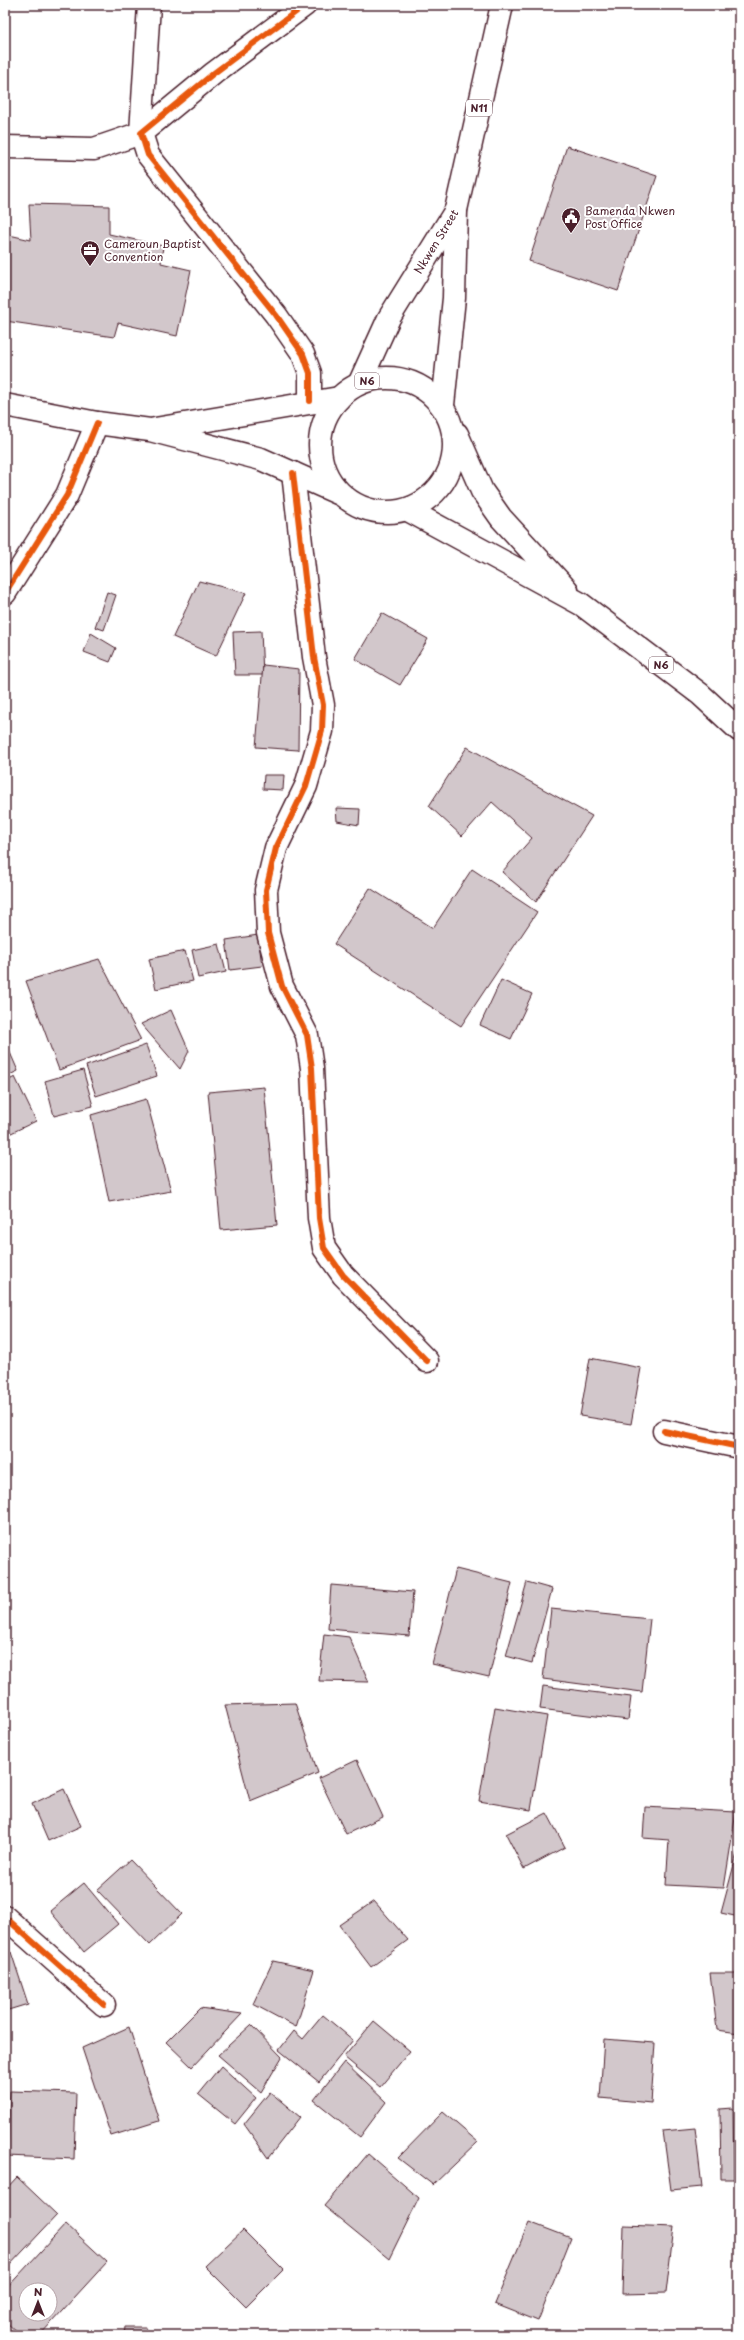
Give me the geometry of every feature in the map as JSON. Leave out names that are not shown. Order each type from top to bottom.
[{"type":"main road","points":[[149,5],[141,133],[148,155],[276,315],[303,354],[310,373],[310,401]]},
{"type":"main road","points":[[5,147],[94,150],[141,133],[214,73],[305,5]]},
{"type":"main road","name":"N11","points":[[456,210],[502,5]]},
{"type":"main road","name":"Nkwen Street","points":[[360,382],[389,318],[456,210]]},
{"type":"main road","name":"Nkwen Street","points":[[447,413],[454,298],[456,210]]},
{"type":"main road","name":"N6","points":[[340,494],[324,472],[319,446],[324,419],[338,398],[360,382],[388,376],[415,382],[447,413],[482,491],[500,518],[581,604]]},
{"type":"main road","name":"N6","points":[[150,430],[310,401],[338,398]]},
{"type":"main road","name":"N6","points":[[5,405],[97,423],[150,430],[261,459],[340,494],[360,507],[384,513],[408,510],[432,496],[449,475],[456,449],[447,413]]},
{"type":"main road","points":[[5,593],[67,496],[97,423]]},
{"type":"main road","points":[[293,473],[314,657],[322,705],[322,732],[306,786],[276,848],[266,890],[268,933],[282,986],[307,1035],[312,1068],[319,1218],[324,1248],[343,1275],[427,1361]]},
{"type":"main road","name":"N6","points":[[408,510],[581,604],[700,694],[739,730]]},
{"type":"main road","points":[[664,1431],[739,1447]]},
{"type":"main road","points":[[5,1917],[104,2005]]},
{"type":"building","points":[[567,146],[657,176],[618,291],[529,261]]},
{"type":"building","name":"Cameroun Baptist Convention","points":[[29,204],[109,206],[109,234],[163,246],[161,263],[191,270],[177,336],[118,323],[114,337],[5,321],[5,234],[31,240]]},
{"type":"building","points":[[199,581],[246,593],[216,656],[173,637]]},
{"type":"building","points":[[107,592],[116,595],[104,630],[95,627]]},
{"type":"building","points":[[382,613],[428,639],[400,685],[355,659]]},
{"type":"building","points":[[261,631],[263,675],[235,675],[233,632]]},
{"type":"building","points":[[91,633],[116,648],[110,662],[84,652]]},
{"type":"building","points":[[263,665],[299,669],[298,750],[256,747]]},
{"type":"building","points":[[467,747],[592,816],[536,902],[502,872],[532,838],[492,802],[462,836],[429,806]]},
{"type":"building","points":[[264,775],[284,775],[283,790],[263,789]]},
{"type":"building","points":[[336,808],[360,809],[359,825],[337,821]]},
{"type":"building","points":[[472,869],[537,912],[461,1026],[334,944],[370,888],[433,928]]},
{"type":"building","points":[[258,935],[262,966],[230,970],[226,940]]},
{"type":"building","points":[[219,944],[226,972],[198,978],[192,950]]},
{"type":"building","points":[[185,951],[193,981],[156,989],[149,959]]},
{"type":"building","points":[[99,959],[141,1040],[59,1070],[26,981]]},
{"type":"building","points":[[501,980],[532,994],[511,1039],[480,1025]]},
{"type":"building","points":[[171,1010],[189,1051],[180,1069],[141,1024]]},
{"type":"building","points":[[5,1041],[18,1071],[5,1077]]},
{"type":"building","points":[[146,1045],[157,1076],[96,1096],[86,1066]]},
{"type":"building","points":[[83,1070],[93,1106],[54,1116],[45,1081]]},
{"type":"building","points":[[15,1077],[36,1121],[5,1136],[5,1082]]},
{"type":"building","points":[[264,1087],[277,1225],[221,1230],[208,1092]]},
{"type":"building","points":[[146,1099],[171,1191],[109,1202],[91,1115]]},
{"type":"building","points":[[590,1358],[641,1368],[631,1424],[580,1416]]},
{"type":"building","points":[[456,1569],[512,1583],[489,1677],[432,1664]]},
{"type":"building","points":[[527,1582],[552,1589],[532,1663],[506,1656]]},
{"type":"building","points":[[331,1585],[413,1592],[409,1636],[328,1629]]},
{"type":"building","points":[[551,1609],[650,1619],[642,1692],[543,1679]]},
{"type":"building","points":[[324,1634],[349,1637],[369,1682],[319,1681]]},
{"type":"building","points":[[543,1686],[631,1697],[628,1720],[540,1709]]},
{"type":"building","points":[[295,1703],[318,1773],[250,1801],[225,1705]]},
{"type":"building","points":[[495,1707],[547,1716],[531,1810],[479,1801]]},
{"type":"building","points":[[357,1760],[383,1817],[346,1834],[319,1778]]},
{"type":"building","points":[[64,1789],[81,1826],[48,1841],[32,1804]]},
{"type":"building","points":[[645,1807],[736,1812],[724,1888],[666,1885],[669,1840],[643,1838]]},
{"type":"building","points":[[547,1813],[565,1847],[524,1869],[506,1834]]},
{"type":"building","points":[[739,1846],[739,1917],[721,1913]]},
{"type":"building","points":[[130,1860],[182,1914],[150,1945],[97,1890]]},
{"type":"building","points":[[84,1883],[118,1924],[84,1952],[50,1911]]},
{"type":"building","points":[[374,1901],[408,1940],[371,1967],[339,1925]]},
{"type":"building","points":[[11,1952],[28,2004],[5,2011],[5,1954]]},
{"type":"building","points":[[273,1961],[314,1970],[296,2027],[253,2004]]},
{"type":"building","points":[[710,1973],[739,1973],[739,2033],[717,2030]]},
{"type":"building","points":[[200,2008],[242,2014],[192,2067],[166,2042]]},
{"type":"building","points":[[323,2015],[353,2040],[319,2082],[279,2050],[294,2031],[303,2039]]},
{"type":"building","points":[[374,2021],[410,2051],[380,2087],[344,2057]]},
{"type":"building","points":[[251,2025],[282,2057],[261,2092],[218,2055]]},
{"type":"building","points":[[129,2027],[159,2121],[111,2136],[82,2048]]},
{"type":"building","points":[[604,2039],[655,2043],[651,2103],[600,2098]]},
{"type":"building","points":[[344,2062],[386,2102],[360,2137],[314,2100]]},
{"type":"building","points":[[221,2066],[256,2098],[235,2124],[198,2094]]},
{"type":"building","points":[[10,2091],[76,2093],[74,2159],[7,2156]]},
{"type":"building","points":[[270,2092],[300,2117],[268,2158],[244,2124]]},
{"type":"building","points":[[733,2108],[734,2179],[721,2179],[720,2109]]},
{"type":"building","points":[[443,2112],[478,2142],[433,2185],[398,2158]]},
{"type":"building","points":[[695,2128],[702,2187],[671,2190],[663,2131]]},
{"type":"building","points":[[368,2154],[419,2198],[389,2259],[324,2206]]},
{"type":"building","points":[[17,2177],[57,2215],[8,2267],[5,2264],[5,2190]]},
{"type":"building","points":[[529,2222],[571,2238],[538,2321],[495,2304]]},
{"type":"building","points":[[66,2224],[107,2262],[58,2315],[58,2282],[18,2282],[18,2322],[52,2322],[40,2335],[20,2335],[5,2321],[5,2290]]},
{"type":"building","points":[[624,2225],[674,2227],[666,2293],[622,2294]]},
{"type":"building","points":[[243,2230],[283,2270],[246,2307],[205,2266]]},
{"type":"building","points":[[125,2327],[146,2327],[146,2335],[124,2335]]},
{"type":"cycle path","points":[[305,5],[214,73],[141,133],[148,155],[276,315],[303,354],[310,373],[310,401]]},
{"type":"cycle path","points":[[5,593],[67,495],[97,423]]},
{"type":"cycle path","points":[[293,473],[314,657],[323,705],[322,731],[306,786],[276,848],[266,890],[268,933],[282,986],[307,1035],[312,1068],[319,1218],[324,1248],[343,1275],[427,1361]]},
{"type":"cycle path","points":[[664,1431],[739,1447]]},
{"type":"cycle path","points":[[5,1917],[104,2005]]},
{"type":"place","name":"Bamenda Nkwen Post Office","points":[[571,234]]},
{"type":"place","name":"Cameroun Baptist Convention","points":[[90,267]]}]
